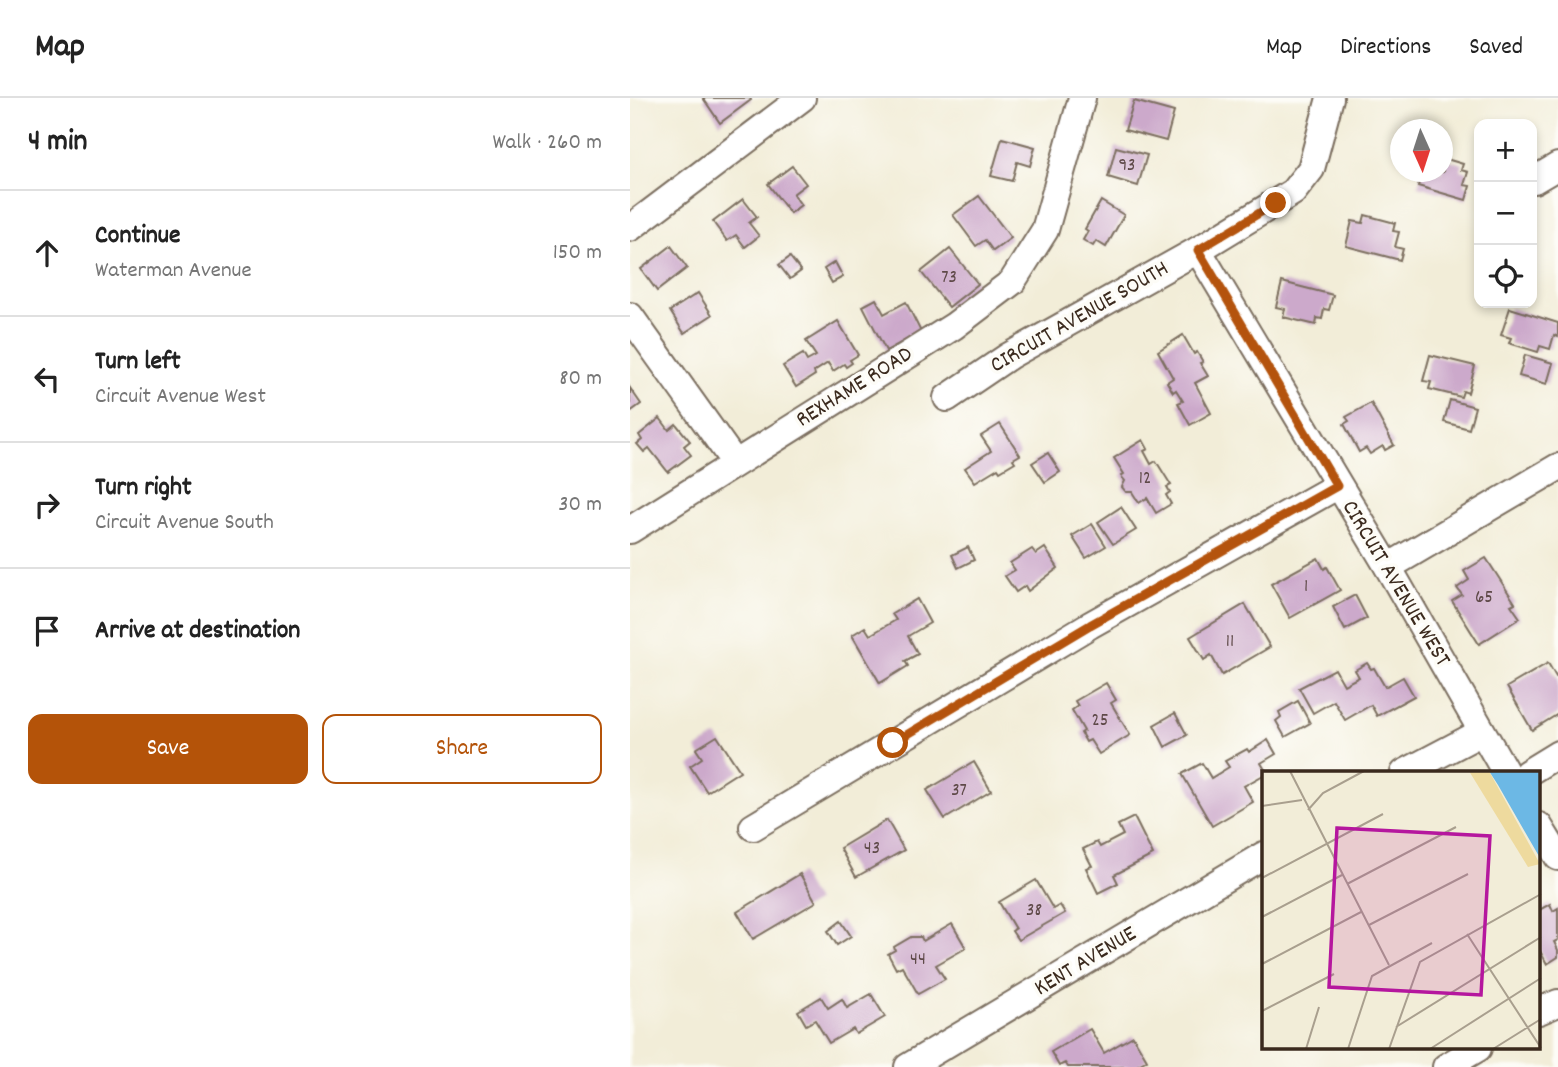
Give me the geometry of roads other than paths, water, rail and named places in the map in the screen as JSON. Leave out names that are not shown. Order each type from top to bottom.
[{"type":"street","points":[[630,228],[802,98]]},
{"type":"street","name":"REXHAME ROAD","points":[[630,530],[954,326],[1012,282],[1045,230],[1082,98]]},
{"type":"street","name":"CIRCUIT AVENUE SOUTH","points":[[947,398],[1009,356],[1198,250],[1293,192],[1311,169],[1327,111]]},
{"type":"street","points":[[1537,178],[1558,166]]},
{"type":"street","name":"CIRCUIT AVENUE WEST","points":[[1198,250],[1337,486],[1388,567],[1505,771]]},
{"type":"street","points":[[630,316],[735,463]]},
{"type":"street","points":[[1388,567],[1558,467]]},
{"type":"street","points":[[753,827],[1080,632],[1337,486]]},
{"type":"street","points":[[1408,771],[1482,732]]},
{"type":"street","points":[[1530,771],[1558,754]]},
{"type":"street","points":[[1541,829],[1558,857]]},
{"type":"street","name":"KENT AVENUE","points":[[908,1067],[1262,856]]},
{"type":"street","points":[[1541,1010],[1558,1003]]},
{"type":"street","points":[[1446,1067],[1476,1049]]}]
